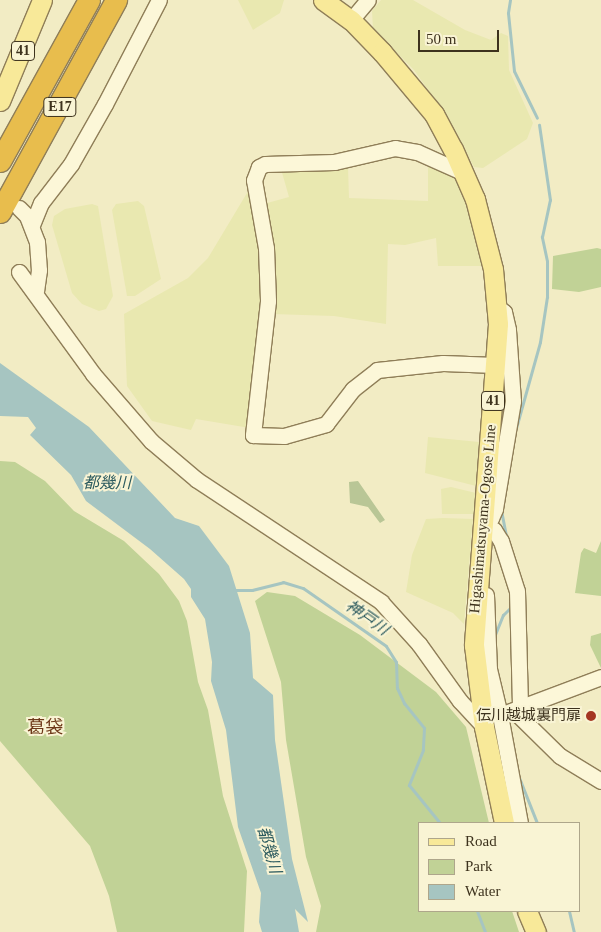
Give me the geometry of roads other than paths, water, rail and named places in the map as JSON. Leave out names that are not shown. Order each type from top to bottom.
[{"type":"highway","name":"E17","points":[[0,161],[90,0]]},
{"type":"highway","name":"E17","points":[[10,210],[116,0]]},
{"type":"main road","name":"41","points":[[0,100],[42,0]]},
{"type":"main road","name":"Higashimatsuyama-Ogose Line","points":[[323,0],[351,20],[434,114],[464,173],[493,269],[496,307],[495,365],[474,645],[484,727],[504,822]]},
{"type":"main road","points":[[527,912],[536,932]]},
{"type":"street","points":[[36,291],[39,270],[32,225],[41,204],[71,164],[105,104],[159,0]]},
{"type":"street","points":[[351,20],[368,0]]},
{"type":"street","points":[[464,173],[417,152],[395,148],[334,162],[265,164],[260,167],[254,180],[266,248],[268,301],[253,435],[284,436],[326,424],[352,390],[377,370],[443,363],[495,365]]},
{"type":"street","points":[[10,210],[32,225]]},
{"type":"street","points":[[19,272],[36,291],[93,374],[151,441],[197,480],[381,602],[484,727]]},
{"type":"street","points":[[496,307],[504,312],[508,330],[513,401],[495,508],[491,518],[482,530],[488,565],[485,629],[488,662],[511,711],[560,756],[601,781]]},
{"type":"street","points":[[482,530],[494,530],[501,541],[517,591],[511,711],[520,822]]},
{"type":"street","points":[[511,711],[601,677]]},
{"type":"water","name":"都幾川","points":[[0,363],[89,427],[175,518],[199,526],[229,566],[250,633],[253,678],[273,695],[275,740],[292,859],[308,922],[295,909],[299,932],[262,932],[259,922],[261,893],[238,827],[226,730],[211,681],[212,662],[205,619],[191,597],[191,589],[184,579],[150,549],[86,501],[71,475],[30,435],[36,428],[28,417],[0,416]]},
{"type":"waterway","points":[[510,0],[508,13],[514,71],[537,118]]},
{"type":"waterway","points":[[516,428],[540,342],[547,297],[547,261],[542,237],[550,200],[539,125]]},
{"type":"waterway","points":[[501,510],[506,536]]},
{"type":"waterway","name":"神戸川","points":[[234,590],[252,590],[283,582],[303,588],[386,646],[396,662],[397,688],[404,703],[424,728],[423,750],[409,785],[439,822]]},
{"type":"waterway","points":[[494,637],[503,615],[512,606]]},
{"type":"waterway","points":[[518,775],[537,822]]},
{"type":"waterway","name":"神戸川","points":[[477,912],[485,932]]},
{"type":"waterway","points":[[569,912],[574,932]]},
{"type":"place","name":"伝川越城裏門扉","points":[[591,716]]},
{"type":"district","name":"葛袋","points":[[45,727]]}]
